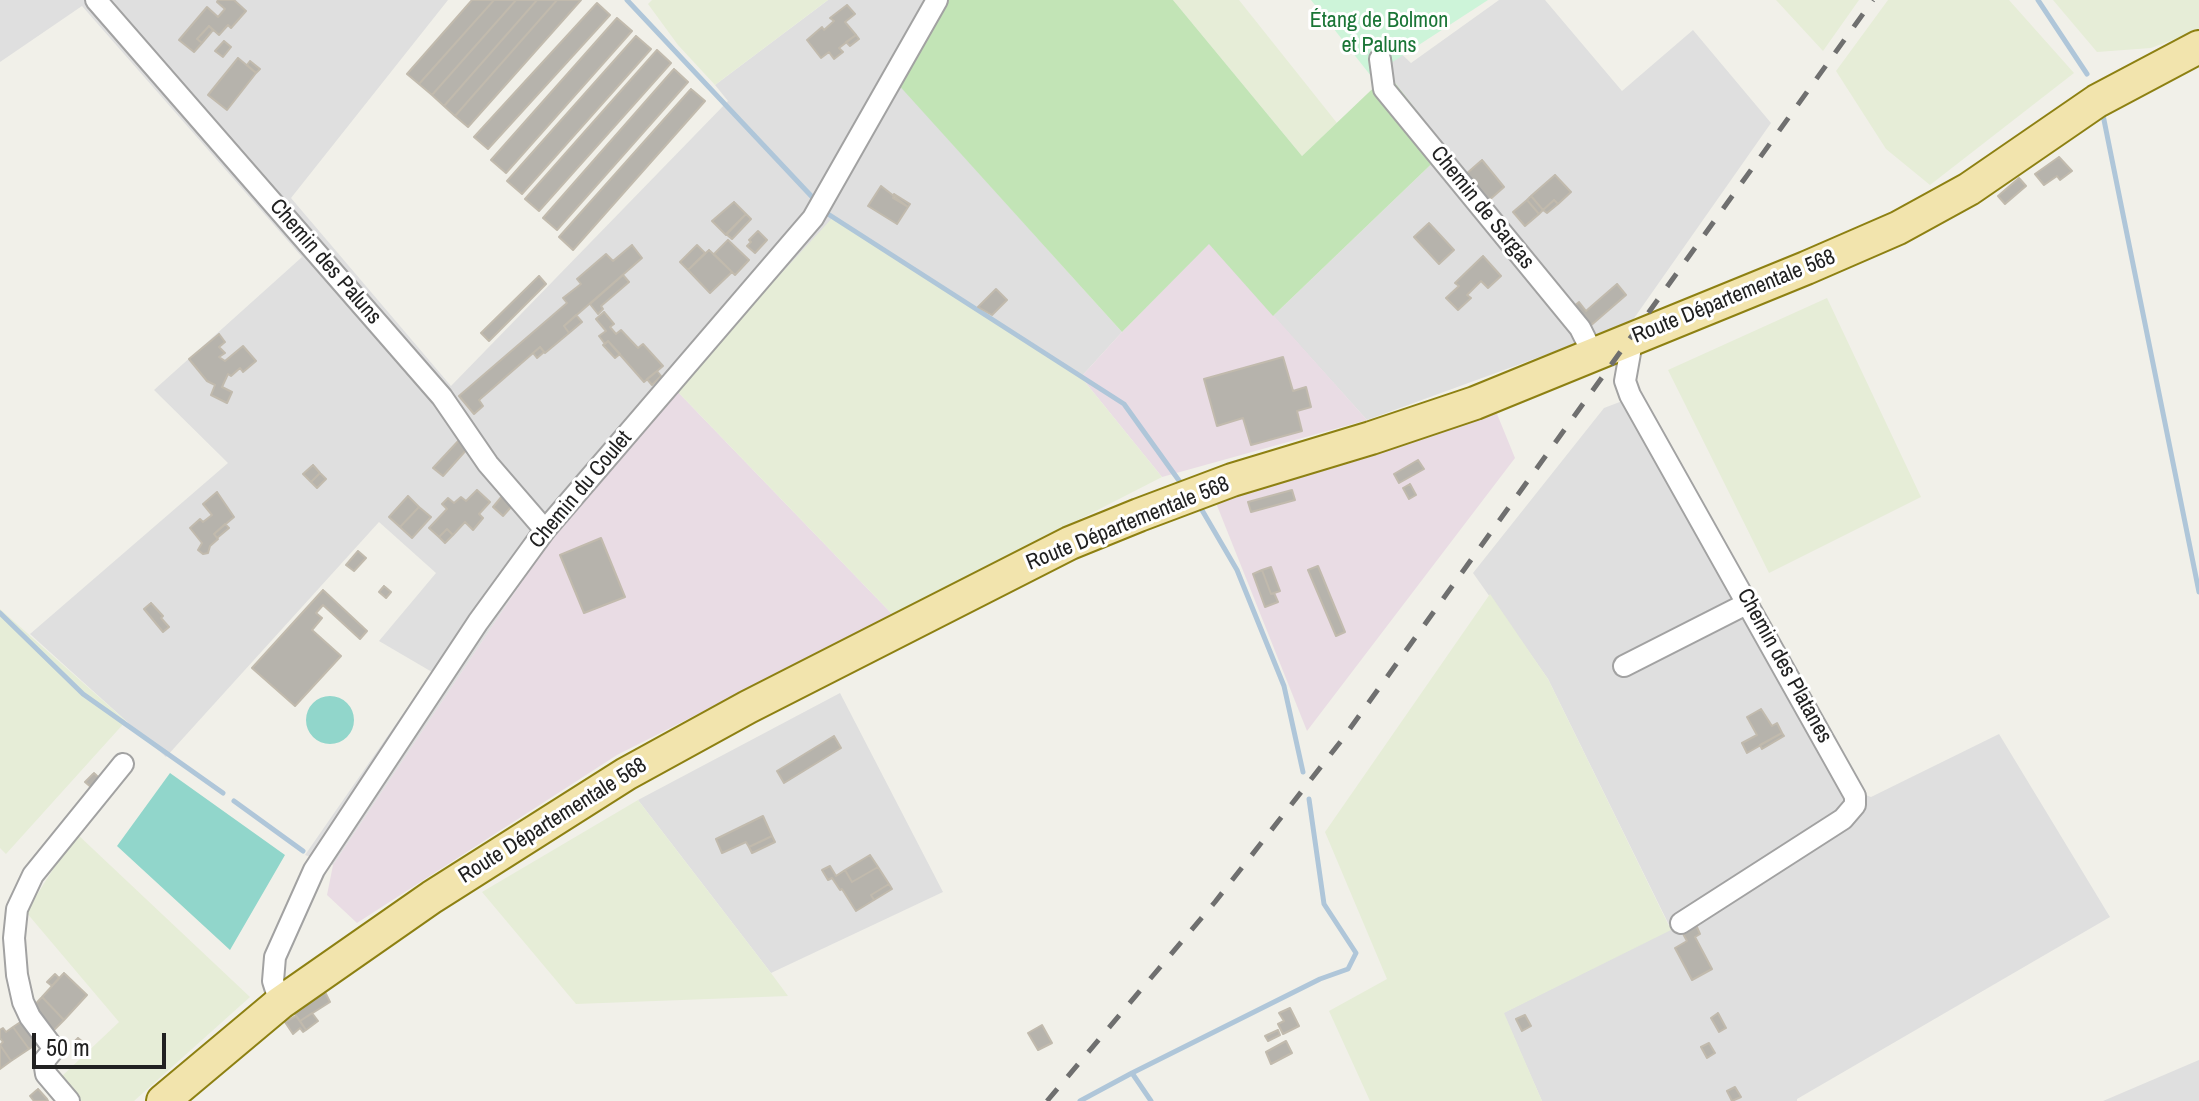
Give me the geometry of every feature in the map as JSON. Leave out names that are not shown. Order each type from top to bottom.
[{"type":"main road","name":"Route Départementale 568","points":[[163,1101],[280,1003],[445,888],[626,774],[748,707],[1044,556],[1185,496],[1422,421],[1806,268],[1939,207],[2097,101],[2199,47]]},
{"type":"street","name":"Chemin des Paluns","points":[[96,0],[442,397],[488,464],[545,530]]},
{"type":"street","name":"Chemin du Coulet","points":[[280,1003],[273,981],[275,957],[314,870],[478,622],[545,530],[813,218],[936,0]]},
{"type":"street","name":"Chemin de Sargas","points":[[1380,59],[1384,89],[1580,328],[1593,354]]},
{"type":"street","name":"Chemin des Platanes","points":[[1628,341],[1630,353],[1625,381],[1630,395],[1852,787],[1855,805],[1843,819],[1681,923]]},
{"type":"street","points":[[1624,666],[1748,603]]},
{"type":"street","points":[[69,1101],[46,1074],[44,1061],[54,1049],[30,1017],[23,1002],[14,938],[17,909],[33,875],[123,764]]},
{"type":"shaded area","points":[[0,0],[448,0],[291,198],[451,386],[728,101],[715,85],[828,0],[927,0],[887,71],[1122,332],[1081,377],[834,217],[541,553],[333,865],[305,855],[432,672],[379,641],[436,573],[379,522],[166,757],[30,634],[228,463],[154,390],[302,257],[82,6],[0,62]]},
{"type":"shaded area","points":[[1329,0],[1355,10],[1411,63],[1499,0],[1545,0],[1622,91],[1693,30],[1771,123],[1630,324],[1367,420],[1273,316],[1447,149]]},
{"type":"shaded area","points":[[1209,243],[1367,420],[1162,477],[1081,377]]},
{"type":"shaded area","points":[[675,389],[893,615],[617,755],[357,923],[327,895],[333,865],[541,553]]},
{"type":"shaded area","points":[[1625,400],[1846,788],[1871,797],[1999,734],[2110,917],[1797,1101],[1542,1101],[1503,1013],[1671,929],[1548,679],[1473,573],[1604,408]]},
{"type":"shaded area","points":[[1495,409],[1515,458],[1307,731],[1216,503]]},
{"type":"shaded area","points":[[840,693],[943,892],[771,973],[638,800]]},
{"type":"shaded area","points":[[330,696],[347,703],[354,720],[347,737],[330,744],[313,737],[306,720],[313,703]]},
{"type":"shaded area","points":[[170,773],[285,855],[230,950],[117,846]]},
{"type":"shaded area","points":[[2199,1060],[2199,1101],[2103,1101]]},
{"type":"green space","points":[[652,0],[828,0],[715,85],[678,45],[648,4]]},
{"type":"green space","points":[[927,0],[1173,0],[1302,156],[1388,74],[1447,149],[1273,316],[1209,244],[1122,332],[886,71]]},
{"type":"green space","points":[[1173,0],[1239,0],[1337,123],[1302,156]]},
{"type":"green space","name":"Étang de Bolmon et Paluns","points":[[1311,0],[1488,0],[1371,76]]},
{"type":"green space","points":[[1776,0],[1859,0],[1823,51]]},
{"type":"green space","points":[[1888,0],[2009,0],[2074,73],[1930,185],[1886,149],[1836,71]]},
{"type":"green space","points":[[2053,0],[2199,0],[2199,30],[2151,48],[2097,52]]},
{"type":"green space","points":[[834,216],[1081,377],[1162,477],[893,615],[675,389]]},
{"type":"green space","points":[[1827,298],[1921,497],[1769,573],[1668,370]]},
{"type":"green space","points":[[1490,594],[1548,679],[1671,930],[1504,1013],[1542,1101],[1370,1101],[1329,1011],[1387,979],[1325,832]]},
{"type":"green space","points":[[0,609],[126,721],[6,854],[0,848]]},
{"type":"green space","points":[[638,800],[788,996],[576,1004],[482,892]]},
{"type":"green space","points":[[76,833],[250,997],[134,1101],[79,1101],[61,1077],[119,1022],[26,912]]},
{"type":"building","points":[[218,0],[234,0],[246,11],[231,28],[228,25],[219,35],[209,26],[197,39],[202,43],[194,52],[179,40],[207,7],[218,17],[225,9]]},
{"type":"building","points":[[472,0],[494,0],[419,84],[407,74]]},
{"type":"building","points":[[494,0],[516,0],[432,95],[419,84]]},
{"type":"building","points":[[516,0],[537,0],[444,106],[432,95]]},
{"type":"building","points":[[537,0],[557,0],[455,116],[444,106]]},
{"type":"building","points":[[557,0],[581,0],[468,127],[455,116]]},
{"type":"building","points":[[597,3],[610,15],[488,149],[474,137]]},
{"type":"building","points":[[847,5],[855,14],[845,22],[856,35],[839,48],[843,52],[834,59],[829,52],[821,58],[807,40],[822,27],[824,30],[834,21],[830,18]]},
{"type":"building","points":[[617,18],[632,31],[506,173],[491,160]]},
{"type":"building","points":[[209,26],[213,30],[202,43],[197,39]]},
{"type":"building","points":[[856,35],[859,39],[850,46],[846,42]]},
{"type":"building","points":[[636,36],[651,49],[522,194],[507,181]]},
{"type":"building","points":[[224,41],[231,47],[223,57],[215,51]]},
{"type":"building","points":[[657,50],[671,63],[539,211],[525,199]]},
{"type":"building","points":[[238,58],[256,73],[227,110],[208,95]]},
{"type":"building","points":[[250,61],[260,69],[256,73],[247,65]]},
{"type":"building","points":[[674,69],[688,82],[557,230],[543,218]]},
{"type":"building","points":[[691,89],[705,101],[573,250],[559,237]]},
{"type":"building","points":[[2059,157],[2072,171],[2060,180],[2057,176],[2044,185],[2035,174]]},
{"type":"building","points":[[1482,160],[1504,187],[1487,202],[1465,175]]},
{"type":"building","points":[[1555,175],[1571,192],[1558,204],[1554,200],[1543,210],[1531,196]]},
{"type":"building","points":[[2019,178],[2026,186],[2005,204],[1998,196]]},
{"type":"building","points":[[881,186],[908,207],[897,224],[868,206]]},
{"type":"building","points":[[894,194],[910,204],[908,207],[893,198]]},
{"type":"building","points":[[1531,196],[1543,210],[1539,214],[1527,200]]},
{"type":"building","points":[[1527,200],[1539,214],[1525,226],[1513,212]]},
{"type":"building","points":[[1554,200],[1558,204],[1547,213],[1543,210]]},
{"type":"building","points":[[734,202],[746,214],[726,235],[712,221]]},
{"type":"building","points":[[746,214],[751,219],[732,239],[726,234]]},
{"type":"building","points":[[1429,223],[1454,250],[1439,264],[1414,237]]},
{"type":"building","points":[[758,231],[767,240],[755,253],[747,246]]},
{"type":"building","points":[[728,240],[749,260],[735,275],[714,254]]},
{"type":"building","points":[[632,245],[642,258],[564,326],[569,333],[545,353],[540,347],[479,400],[483,406],[474,414],[459,396],[567,303],[563,298],[581,284],[577,279],[606,254],[613,261]]},
{"type":"building","points":[[697,245],[705,253],[688,270],[680,262]]},
{"type":"building","points":[[709,250],[732,272],[710,293],[688,270]]},
{"type":"building","points":[[1483,256],[1501,276],[1488,288],[1481,281],[1467,295],[1471,298],[1458,310],[1446,298],[1459,286],[1455,283]]},
{"type":"building","points":[[623,275],[629,282],[601,306],[603,309],[598,314],[590,304]]},
{"type":"building","points":[[539,276],[546,284],[489,341],[481,333]]},
{"type":"building","points":[[1617,284],[1626,295],[1589,327],[1573,307],[1579,302],[1586,311]]},
{"type":"building","points":[[996,289],[1007,300],[992,315],[978,307]]},
{"type":"building","points":[[604,312],[614,324],[610,327],[616,334],[621,330],[638,348],[643,344],[663,366],[644,382],[608,341],[605,344],[599,336],[606,331],[596,319]]},
{"type":"building","points":[[576,315],[582,322],[569,333],[564,326]]},
{"type":"building","points":[[219,334],[225,342],[219,347],[225,353],[219,357],[225,361],[243,346],[256,361],[243,372],[240,368],[231,376],[228,374],[222,387],[232,392],[227,403],[211,395],[215,385],[207,381],[189,359]]},
{"type":"building","points":[[608,341],[620,354],[615,358],[603,345]]},
{"type":"building","points":[[540,347],[544,352],[537,358],[533,353]]},
{"type":"building","points":[[1283,357],[1293,391],[1306,387],[1311,407],[1297,411],[1302,431],[1251,445],[1243,418],[1217,426],[1204,379]]},
{"type":"building","points":[[657,371],[661,376],[652,385],[647,379]]},
{"type":"building","points":[[461,438],[468,448],[443,476],[433,468]]},
{"type":"building","points":[[1418,460],[1424,469],[1399,483],[1394,474]]},
{"type":"building","points":[[313,465],[320,473],[311,482],[303,474]]},
{"type":"building","points":[[320,473],[326,479],[317,488],[311,482]]},
{"type":"building","points":[[1410,484],[1416,495],[1409,499],[1403,488]]},
{"type":"building","points":[[477,490],[490,502],[479,514],[483,518],[473,530],[465,522],[453,535],[447,529],[439,537],[429,528],[447,509],[442,504],[448,498],[454,503],[461,497],[466,501]]},
{"type":"building","points":[[1292,490],[1295,500],[1251,512],[1248,502]]},
{"type":"building","points":[[217,492],[234,517],[214,534],[218,539],[210,546],[208,553],[203,554],[198,550],[202,543],[190,528],[200,519],[203,522],[212,515],[203,504]]},
{"type":"building","points":[[503,495],[511,507],[503,516],[493,507]]},
{"type":"building","points":[[408,496],[419,507],[400,527],[389,517]]},
{"type":"building","points":[[419,507],[431,517],[412,538],[400,527]]},
{"type":"building","points":[[225,524],[229,528],[217,538],[214,534]]},
{"type":"building","points":[[447,529],[453,535],[445,543],[439,537]]},
{"type":"building","points":[[601,538],[625,597],[584,613],[560,555]]},
{"type":"building","points":[[358,551],[366,558],[354,571],[346,565]]},
{"type":"building","points":[[1318,566],[1345,632],[1336,636],[1308,570]]},
{"type":"building","points":[[1271,567],[1280,591],[1271,594],[1262,570]]},
{"type":"building","points":[[1262,570],[1271,594],[1274,593],[1278,602],[1265,607],[1253,574]]},
{"type":"building","points":[[384,586],[391,592],[386,598],[379,592]]},
{"type":"building","points":[[323,590],[367,631],[360,639],[323,605],[316,613],[322,618],[312,630],[341,656],[295,706],[252,668]]},
{"type":"building","points":[[151,603],[169,627],[163,632],[144,609]]},
{"type":"building","points":[[1761,709],[1772,726],[1777,723],[1782,733],[1747,753],[1742,743],[1757,735],[1747,717]]},
{"type":"building","points":[[1782,733],[1784,736],[1762,749],[1760,745]]},
{"type":"building","points":[[834,736],[841,748],[784,783],[777,771]]},
{"type":"building","points":[[94,773],[100,779],[92,788],[85,782]]},
{"type":"building","points":[[763,816],[772,836],[749,847],[746,842],[722,853],[716,839]]},
{"type":"building","points":[[772,836],[775,842],[752,853],[749,847]]},
{"type":"building","points":[[870,855],[878,867],[852,882],[845,870]]},
{"type":"building","points":[[830,866],[836,876],[845,870],[852,882],[878,867],[889,884],[871,895],[874,900],[856,911],[842,889],[832,878],[828,880],[822,870]]},
{"type":"building","points":[[889,884],[892,889],[874,900],[871,895]]},
{"type":"building","points":[[1696,925],[1700,934],[1695,937],[1712,969],[1692,980],[1675,948],[1687,941],[1682,932]]},
{"type":"building","points":[[64,973],[87,995],[64,1020],[42,997]]},
{"type":"building","points":[[55,974],[59,978],[52,986],[47,982]]},
{"type":"building","points":[[323,988],[330,1002],[300,1021],[293,1011]]},
{"type":"building","points":[[42,997],[64,1020],[51,1033],[31,1009]]},
{"type":"building","points":[[1290,1008],[1299,1026],[1283,1034],[1278,1024],[1284,1021],[1279,1013]]},
{"type":"building","points":[[312,1013],[318,1021],[306,1030],[300,1021]]},
{"type":"building","points":[[1718,1013],[1726,1028],[1719,1032],[1711,1018]]},
{"type":"building","points":[[1525,1015],[1531,1026],[1522,1031],[1516,1019]]},
{"type":"building","points":[[296,1016],[306,1030],[303,1032],[300,1028],[293,1034],[285,1022]]},
{"type":"building","points":[[25,1019],[41,1041],[29,1049],[13,1027]]},
{"type":"building","points":[[1042,1025],[1052,1043],[1038,1050],[1028,1033]]},
{"type":"building","points":[[13,1027],[29,1049],[11,1061],[0,1045],[3,1042],[0,1030],[3,1028],[6,1032]]},
{"type":"building","points":[[1278,1030],[1280,1035],[1268,1041],[1265,1036]]},
{"type":"building","points":[[78,1038],[84,1043],[79,1049],[73,1043]]},
{"type":"building","points":[[1286,1041],[1292,1053],[1271,1064],[1266,1052]]},
{"type":"building","points":[[1709,1043],[1715,1053],[1707,1058],[1701,1047]]},
{"type":"building","points":[[0,1045],[11,1061],[0,1069]]},
{"type":"building","points":[[1735,1087],[1741,1097],[1732,1101],[1727,1091]]},
{"type":"building","points":[[38,1089],[48,1101],[34,1101],[30,1096]]},
{"type":"waterway","points":[[627,0],[815,200]]},
{"type":"waterway","points":[[2038,0],[2087,74]]},
{"type":"waterway","points":[[2103,115],[2199,592]]},
{"type":"waterway","points":[[828,214],[1124,404],[1180,482]]},
{"type":"waterway","points":[[1199,505],[1237,570],[1284,686],[1303,772]]},
{"type":"waterway","points":[[0,613],[83,694],[223,793]]},
{"type":"waterway","points":[[1151,1101],[1132,1073],[1320,979],[1348,969],[1356,953],[1324,904],[1309,799]]},
{"type":"waterway","points":[[234,801],[303,851]]},
{"type":"waterway","points":[[1080,1101],[1132,1073]]},
{"type":"railway","points":[[1047,1101],[1215,902],[1341,741],[1873,0]]}]
